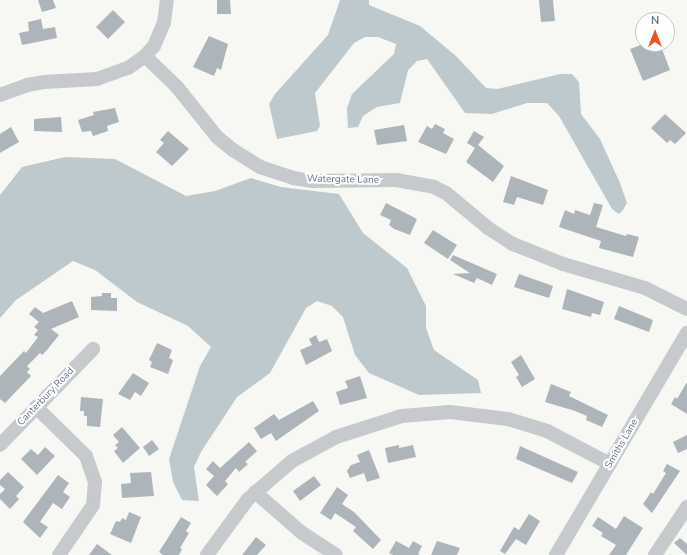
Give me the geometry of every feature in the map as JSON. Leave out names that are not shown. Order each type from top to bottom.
[{"type":"street","points":[[0,95],[27,85],[44,82],[98,79],[128,68],[145,56],[160,35],[167,0]]},
{"type":"street","name":"Watergate Lane","points":[[145,56],[178,86],[217,137],[233,150],[260,167],[293,178],[313,181],[396,180],[434,187],[446,193],[488,228],[513,244],[563,264],[645,288],[687,310]]},
{"type":"street","name":"Smiths Lane","points":[[556,555],[687,333]]},
{"type":"street","name":"Canterbury Road","points":[[0,445],[93,349]]},
{"type":"street","points":[[36,407],[86,456],[95,482],[93,505],[59,555]]},
{"type":"street","points":[[207,555],[234,515],[255,492],[292,461],[336,437],[378,422],[430,413],[479,414],[525,422],[574,443],[610,464]]},
{"type":"street","points":[[255,492],[302,533],[336,555]]},
{"type":"street","points":[[655,555],[687,507]]},
{"type":"shaded area","points":[[340,0],[369,0],[369,5],[420,26],[456,56],[486,88],[497,89],[560,74],[572,74],[579,82],[581,114],[600,139],[620,183],[627,203],[623,210],[619,214],[612,209],[559,116],[547,103],[527,103],[492,114],[465,113],[427,59],[417,61],[408,70],[400,103],[377,107],[363,116],[358,127],[348,128],[347,108],[352,94],[394,54],[396,44],[378,37],[365,37],[354,43],[315,93],[320,126],[317,131],[277,139],[269,104],[275,94],[328,35]]},
{"type":"shaded area","points":[[65,157],[115,159],[186,196],[215,191],[251,178],[281,187],[339,194],[363,233],[407,268],[426,306],[426,328],[434,350],[478,380],[481,393],[419,395],[369,373],[355,355],[343,317],[332,306],[317,301],[306,308],[270,373],[237,397],[201,452],[194,467],[199,501],[182,500],[173,482],[169,459],[200,366],[211,347],[188,326],[137,302],[95,270],[73,261],[16,300],[0,318],[0,195],[22,167]]},
{"type":"building","points":[[38,0],[53,0],[56,8],[42,12]]},
{"type":"building","points":[[217,0],[230,0],[231,14],[217,14]]},
{"type":"building","points":[[539,0],[553,0],[555,21],[541,22]]},
{"type":"building","points":[[113,10],[125,22],[108,39],[96,27]]},
{"type":"building","points":[[41,19],[43,29],[55,27],[57,38],[22,45],[19,33],[29,31],[28,22]]},
{"type":"building","points":[[209,36],[228,44],[221,70],[217,68],[214,76],[193,67]]},
{"type":"building","points":[[635,47],[635,52],[663,52],[670,70],[643,81],[630,49]]},
{"type":"building","points":[[115,108],[119,122],[107,126],[108,131],[93,136],[91,131],[82,132],[78,120],[94,115],[93,112]]},
{"type":"building","points":[[665,114],[686,133],[675,144],[670,140],[667,143],[651,128]]},
{"type":"building","points":[[61,117],[62,132],[34,131],[34,119]]},
{"type":"building","points":[[435,124],[445,129],[443,133],[454,139],[446,154],[418,142],[427,126],[432,129]]},
{"type":"building","points":[[404,125],[407,141],[377,145],[374,130]]},
{"type":"building","points":[[11,127],[19,142],[0,153],[0,134]]},
{"type":"building","points":[[168,131],[189,149],[172,166],[156,152],[164,143],[160,140]]},
{"type":"building","points":[[474,131],[484,137],[478,145],[504,166],[493,182],[466,162],[475,148],[467,143]]},
{"type":"building","points":[[511,176],[548,190],[543,205],[517,197],[514,205],[503,202]]},
{"type":"building","points":[[386,203],[417,219],[410,235],[394,229],[389,225],[391,220],[380,215]]},
{"type":"building","points":[[594,203],[603,205],[596,227],[626,236],[627,234],[639,237],[633,257],[599,248],[601,241],[559,227],[565,210],[574,214],[575,210],[590,215]]},
{"type":"building","points":[[433,230],[457,245],[448,259],[424,243]]},
{"type":"building","points":[[453,255],[497,274],[492,285],[477,278],[474,283],[453,274],[470,273],[450,260]]},
{"type":"building","points":[[519,274],[553,286],[549,298],[514,287]]},
{"type":"building","points":[[567,289],[604,302],[600,315],[592,313],[591,317],[562,309]]},
{"type":"building","points":[[102,293],[111,293],[111,298],[117,298],[117,311],[91,310],[91,297],[102,296]]},
{"type":"building","points":[[72,301],[79,317],[51,329],[59,335],[42,355],[40,353],[27,366],[30,369],[27,372],[31,376],[5,403],[0,399],[0,376],[24,351],[26,353],[38,337],[34,335],[38,330],[34,327],[39,322],[29,314],[35,307],[43,313]]},
{"type":"building","points":[[619,306],[653,320],[649,332],[614,319]]},
{"type":"building","points":[[316,335],[319,342],[327,339],[332,351],[306,365],[300,350],[312,345],[309,339]]},
{"type":"building","points":[[157,343],[172,350],[169,358],[173,360],[168,374],[150,367],[152,362],[149,360]]},
{"type":"building","points":[[521,355],[535,379],[522,387],[516,377],[519,375],[511,362]]},
{"type":"building","points":[[133,373],[149,383],[141,396],[135,392],[130,400],[118,394]]},
{"type":"building","points":[[360,376],[367,398],[340,405],[336,392],[348,388],[345,381]]},
{"type":"building","points":[[687,382],[687,414],[671,404],[675,397],[677,399]]},
{"type":"building","points":[[551,384],[571,392],[569,396],[608,415],[602,427],[586,420],[587,416],[545,402]]},
{"type":"building","points":[[81,397],[103,399],[100,427],[87,426],[87,416],[84,416],[84,411],[80,411]]},
{"type":"building","points":[[313,401],[319,411],[276,441],[271,433],[261,439],[254,428],[274,414],[279,420]]},
{"type":"building","points":[[122,427],[140,448],[123,463],[114,451],[118,448],[115,445],[119,442],[113,435]]},
{"type":"building","points":[[687,435],[687,449],[678,453],[673,442]]},
{"type":"building","points":[[152,440],[159,449],[149,456],[143,447]]},
{"type":"building","points":[[249,442],[257,451],[245,462],[248,464],[239,472],[236,468],[225,481],[228,484],[217,496],[206,485],[214,476],[206,469],[213,461],[220,468]]},
{"type":"building","points":[[399,445],[399,448],[413,445],[416,457],[388,463],[385,448]]},
{"type":"building","points":[[520,446],[578,472],[572,483],[516,459]]},
{"type":"building","points":[[45,447],[55,456],[37,475],[21,459],[31,449],[38,455]]},
{"type":"building","points":[[369,450],[380,478],[367,482],[364,473],[350,478],[347,471],[351,465],[360,462],[357,455]]},
{"type":"building","points":[[667,464],[680,471],[652,513],[643,504],[651,492],[653,494],[666,473],[663,471]]},
{"type":"building","points":[[8,472],[24,487],[16,496],[19,499],[10,509],[0,499],[0,494],[5,489],[0,485],[0,480]]},
{"type":"building","points":[[151,472],[154,496],[122,498],[121,484],[131,483],[130,473]]},
{"type":"building","points":[[58,475],[69,483],[63,492],[70,497],[62,509],[53,503],[40,522],[48,527],[40,538],[23,522]]},
{"type":"building","points":[[314,476],[321,485],[300,501],[293,491]]},
{"type":"building","points":[[337,487],[348,495],[342,504],[354,512],[381,540],[373,549],[353,531],[356,527],[335,513],[331,520],[320,513]]},
{"type":"building","points":[[129,512],[141,517],[131,543],[110,534],[116,521],[120,522],[122,518],[126,520]]},
{"type":"building","points":[[529,514],[540,521],[526,545],[516,539],[505,554],[500,551],[514,527],[519,530]]},
{"type":"building","points":[[624,516],[643,528],[626,555],[609,555],[616,545],[601,536],[603,533],[592,526],[598,517],[616,529]]},
{"type":"building","points":[[181,517],[191,523],[186,531],[189,533],[180,548],[182,549],[179,555],[163,555],[159,552]]},
{"type":"building","points":[[256,537],[266,545],[257,555],[242,555]]},
{"type":"building","points":[[680,538],[687,544],[687,555],[674,543]]},
{"type":"building","points":[[396,541],[409,548],[413,541],[422,546],[418,554],[420,555],[393,555],[389,553]]},
{"type":"building","points":[[437,541],[460,548],[457,555],[431,555]]},
{"type":"building","points":[[97,544],[112,555],[89,555]]}]
